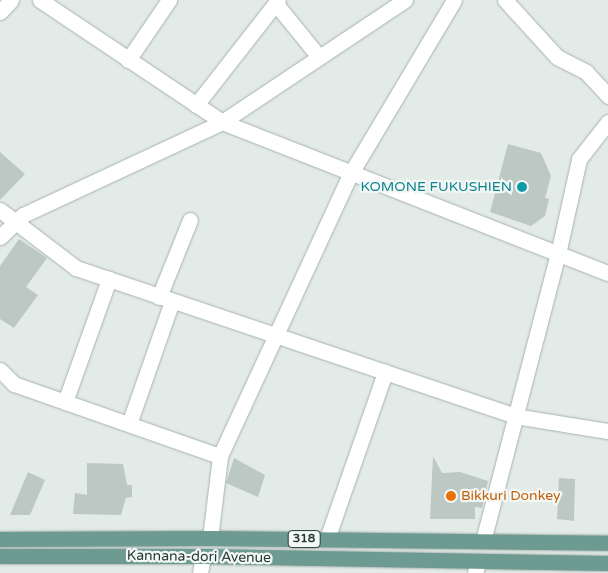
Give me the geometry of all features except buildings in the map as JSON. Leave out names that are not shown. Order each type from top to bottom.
[{"type":"main road","name":"Kannana-dori Avenue","points":[[0,539],[210,538],[608,543]]},
{"type":"main road","name":"Kannana-dori Avenue","points":[[0,556],[203,556],[476,567],[608,564]]},
{"type":"street","points":[[0,12],[11,0]]},
{"type":"street","points":[[40,0],[63,6],[128,60],[222,122],[608,273]]},
{"type":"street","points":[[128,60],[169,0]]},
{"type":"street","points":[[0,237],[13,222],[222,122],[405,0]]},
{"type":"street","points":[[210,538],[220,456],[351,173],[454,0]]},
{"type":"street","points":[[505,0],[557,56],[586,72],[608,96]]},
{"type":"street","points":[[196,105],[277,2],[319,57]]},
{"type":"street","points":[[483,541],[558,254],[578,159],[608,122]]},
{"type":"street","points":[[0,210],[13,222],[76,268],[515,416],[608,431]]},
{"type":"street","points":[[129,424],[190,220]]},
{"type":"street","points":[[65,402],[109,279]]},
{"type":"street","points":[[0,370],[14,384],[220,456]]},
{"type":"street","points":[[327,539],[385,372]]},
{"type":"street","points":[[200,573],[203,556]]},
{"type":"place","name":"KOMONE FUKUSHIEN","points":[[522,187]]},
{"type":"place","name":"Bikkuri Donkey","points":[[451,496]]}]
